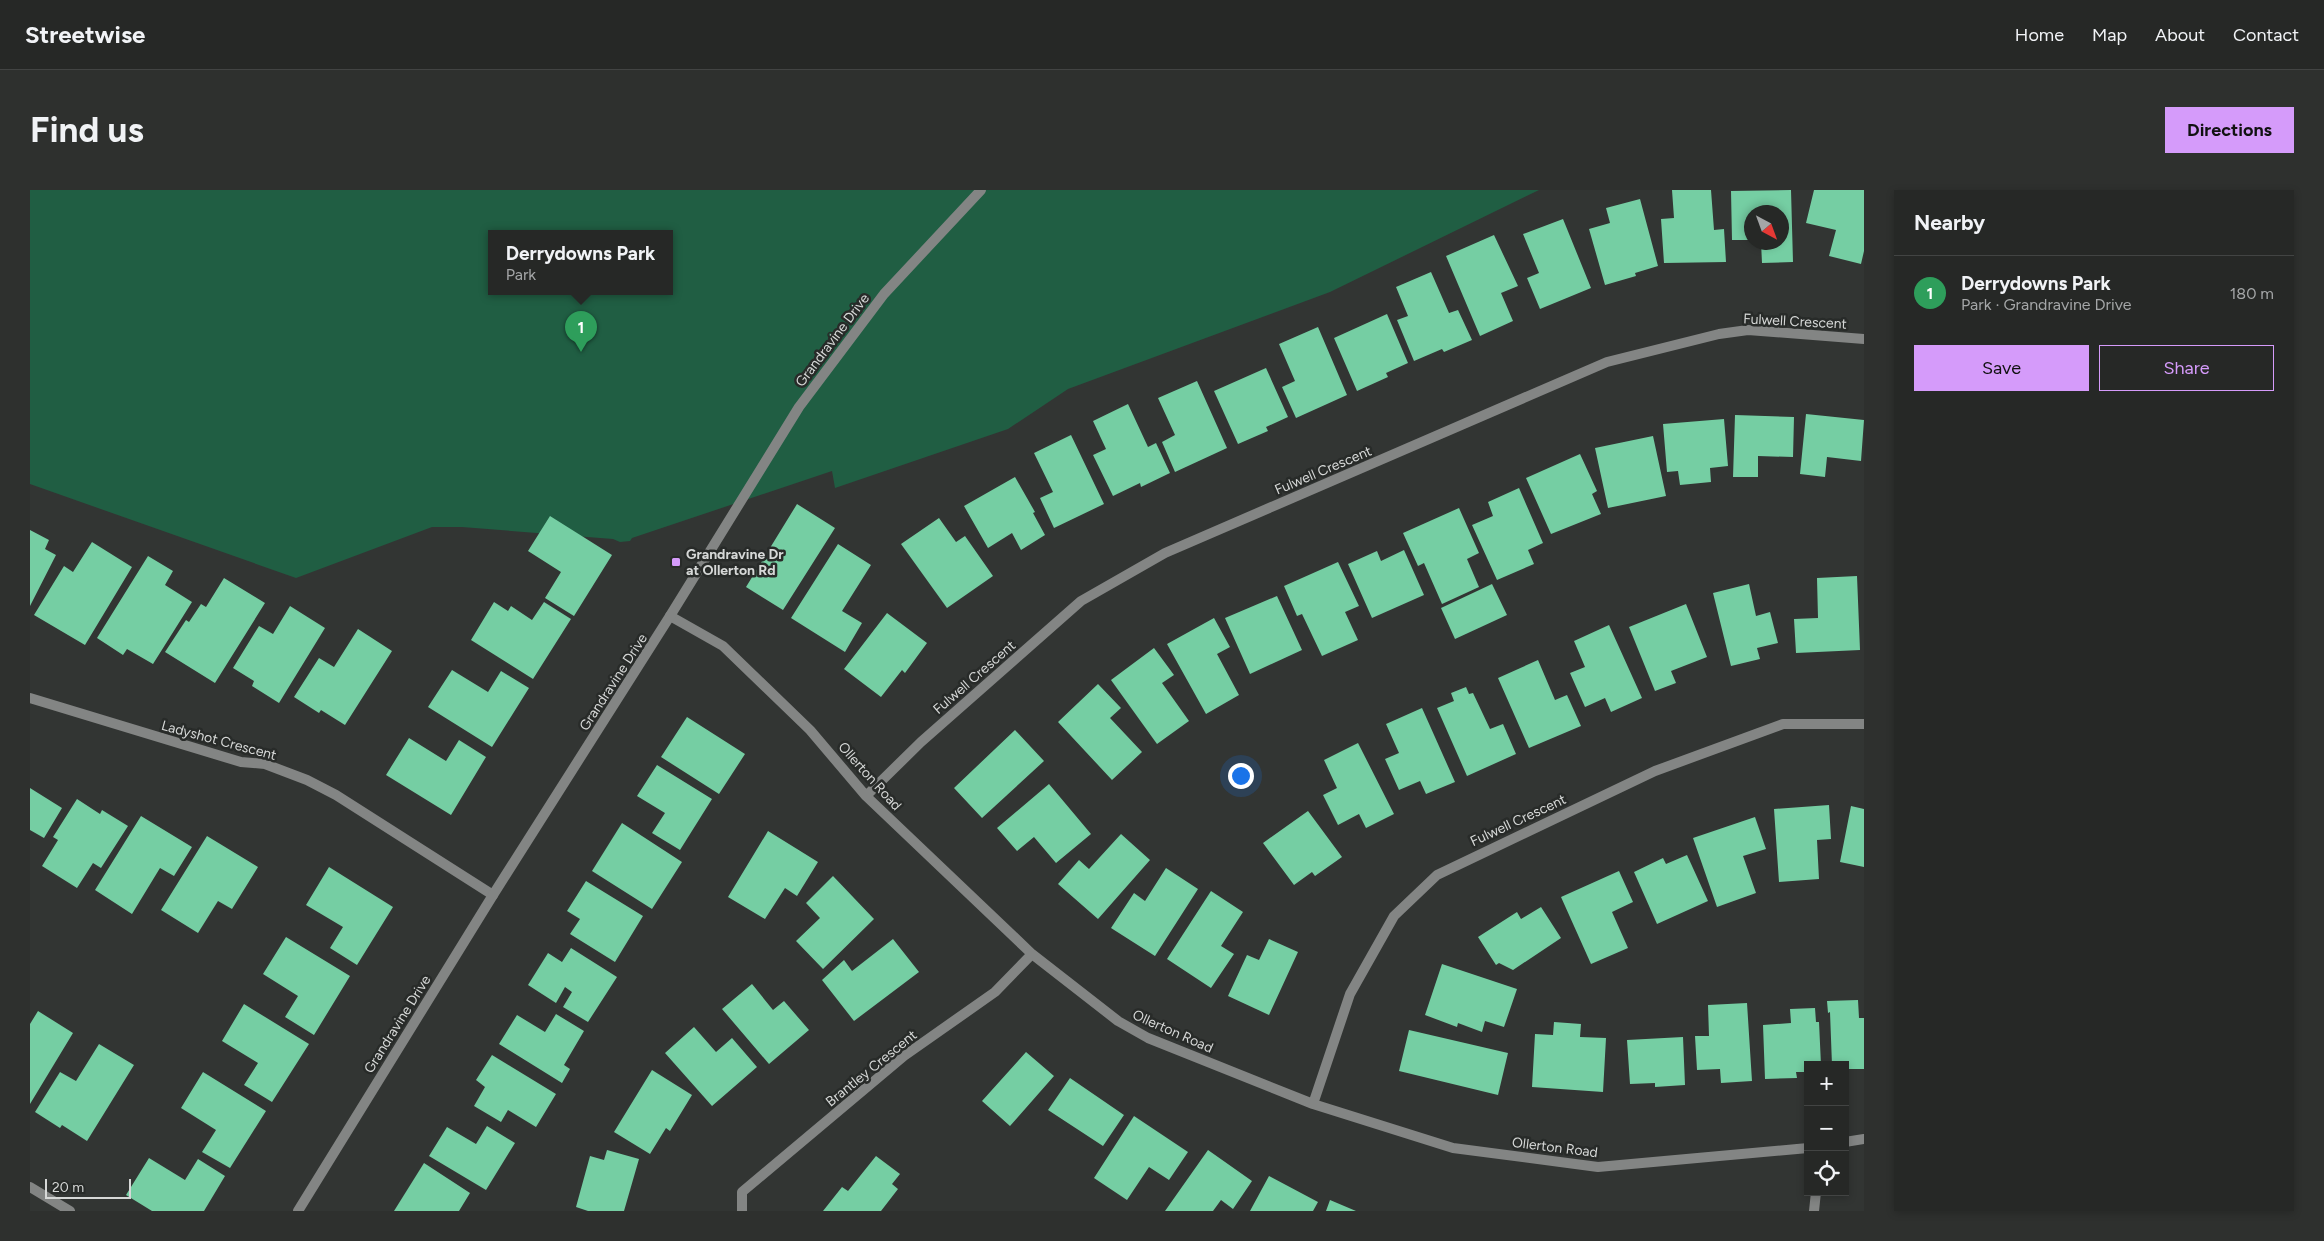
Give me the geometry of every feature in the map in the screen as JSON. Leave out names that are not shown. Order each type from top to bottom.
[{"type":"street","name":"Grandravine Drive","points":[[298,1211],[493,895],[670,616],[799,407],[884,294],[981,190]]},
{"type":"street","name":"Fulwell Crescent","points":[[866,796],[921,742],[1081,601],[1165,553],[1607,362],[1719,334],[1748,330],[1864,339]]},
{"type":"street","name":"Ollerton Road","points":[[670,616],[723,646],[810,730],[866,796],[1032,954],[1118,1021],[1148,1038],[1313,1104],[1453,1148],[1598,1167],[1804,1148]]},
{"type":"street","name":"Ladyshot Crescent","points":[[30,698],[241,762],[265,764],[307,780],[371,816],[493,895]]},
{"type":"street","name":"Fulwell Crescent","points":[[1313,1104],[1350,994],[1394,916],[1437,875],[1655,771],[1783,724],[1864,724]]},
{"type":"street","name":"Brantley Crescent","points":[[742,1211],[742,1192],[904,1056],[995,992],[1032,954]]},
{"type":"street","points":[[1849,1141],[1864,1139]]},
{"type":"street","points":[[30,1187],[70,1211]]},
{"type":"street","points":[[1814,1211],[1816,1196]]},
{"type":"green space","points":[[30,190],[1539,190],[1330,292],[1068,389],[1008,429],[835,488],[832,471],[632,538],[630,541],[620,542],[613,539],[462,527],[432,527],[296,578],[30,484]]},
{"type":"building","points":[[1672,190],[1711,190],[1714,230],[1724,229],[1726,262],[1664,263],[1661,219],[1674,218]]},
{"type":"building","points":[[1791,190],[1793,262],[1762,263],[1761,250],[1789,250],[1789,205],[1744,205],[1744,240],[1732,240],[1731,191]]},
{"type":"building","points":[[1814,190],[1864,190],[1864,251],[1861,264],[1829,256],[1836,230],[1806,223]]},
{"type":"building","points":[[1640,199],[1658,266],[1635,273],[1636,276],[1605,285],[1589,229],[1610,223],[1606,208]]},
{"type":"building","points":[[1563,219],[1591,288],[1540,309],[1527,278],[1539,273],[1523,234]]},
{"type":"building","points":[[1494,235],[1518,286],[1501,293],[1513,321],[1480,336],[1446,256]]},
{"type":"building","points":[[1431,272],[1449,313],[1458,310],[1472,340],[1444,352],[1442,349],[1414,361],[1397,320],[1408,316],[1396,287]]},
{"type":"building","points":[[1387,314],[1408,363],[1386,373],[1388,377],[1357,391],[1334,338]]},
{"type":"building","points":[[1318,327],[1347,395],[1296,418],[1282,387],[1295,381],[1279,344]]},
{"type":"building","points":[[1266,368],[1288,417],[1266,427],[1268,431],[1238,444],[1214,391]]},
{"type":"building","points":[[1197,381],[1227,448],[1175,472],[1162,442],[1175,435],[1158,398]]},
{"type":"building","points":[[1128,404],[1148,447],[1156,443],[1170,473],[1141,487],[1140,483],[1113,496],[1093,455],[1106,449],[1093,421]]},
{"type":"building","points":[[1806,414],[1864,420],[1861,461],[1827,457],[1825,477],[1800,474]]},
{"type":"building","points":[[1735,415],[1794,417],[1793,457],[1758,456],[1758,477],[1733,477]]},
{"type":"building","points":[[1724,419],[1728,466],[1710,468],[1711,482],[1680,485],[1678,471],[1667,472],[1663,424]]},
{"type":"building","points":[[1071,435],[1104,504],[1054,528],[1040,498],[1053,492],[1034,453]]},
{"type":"building","points":[[1653,436],[1666,496],[1608,508],[1595,448]]},
{"type":"building","points":[[1580,454],[1597,491],[1592,494],[1601,514],[1551,534],[1526,478]]},
{"type":"building","points":[[1015,477],[1035,512],[1033,513],[1045,535],[1021,550],[1012,533],[988,548],[964,506]]},
{"type":"building","points":[[1519,488],[1543,543],[1528,550],[1534,564],[1497,580],[1472,525],[1493,516],[1488,502]]},
{"type":"building","points":[[797,504],[835,528],[783,610],[746,587]]},
{"type":"building","points":[[1459,508],[1479,553],[1467,559],[1479,587],[1442,604],[1424,563],[1418,566],[1403,533]]},
{"type":"building","points":[[550,516],[612,555],[574,616],[545,598],[561,572],[528,551]]},
{"type":"building","points":[[939,518],[956,542],[965,536],[993,576],[947,608],[901,544]]},
{"type":"building","points":[[30,530],[49,540],[45,549],[56,555],[30,606]]},
{"type":"building","points":[[92,542],[132,567],[85,645],[34,615],[64,566],[73,572]]},
{"type":"building","points":[[838,544],[871,565],[842,611],[862,623],[845,652],[791,618]]},
{"type":"building","points":[[1404,550],[1424,595],[1372,618],[1348,564],[1377,551],[1381,561]]},
{"type":"building","points":[[148,556],[173,571],[165,585],[192,602],[153,664],[127,649],[123,655],[97,638]]},
{"type":"building","points":[[1338,562],[1359,606],[1345,612],[1358,640],[1322,656],[1302,614],[1297,616],[1284,586]]},
{"type":"building","points":[[1857,576],[1860,650],[1796,653],[1794,619],[1818,618],[1817,578]]},
{"type":"building","points":[[224,578],[265,603],[215,683],[165,652],[186,620],[189,622],[201,604],[206,607]]},
{"type":"building","points":[[1492,584],[1507,615],[1455,639],[1441,608]]},
{"type":"building","points":[[1749,584],[1756,616],[1770,612],[1778,643],[1757,648],[1760,659],[1731,666],[1713,593]]},
{"type":"building","points":[[1277,596],[1302,650],[1250,674],[1225,618]]},
{"type":"building","points":[[494,602],[508,611],[511,606],[532,620],[544,602],[571,619],[533,679],[471,640]]},
{"type":"building","points":[[1686,604],[1707,657],[1671,671],[1676,683],[1655,691],[1629,627]]},
{"type":"building","points":[[290,606],[325,628],[279,703],[252,686],[254,681],[233,668],[259,626],[273,634]]},
{"type":"building","points":[[887,613],[927,643],[905,673],[902,670],[881,697],[844,669]]},
{"type":"building","points":[[1214,618],[1230,647],[1217,654],[1239,695],[1206,714],[1167,644]]},
{"type":"building","points":[[1609,625],[1642,698],[1611,712],[1605,698],[1585,707],[1570,673],[1585,667],[1574,641]]},
{"type":"building","points":[[358,629],[392,651],[345,725],[321,710],[319,713],[294,697],[319,658],[334,667]]},
{"type":"building","points":[[1154,648],[1174,675],[1162,683],[1189,721],[1157,744],[1111,680]]},
{"type":"building","points":[[1538,660],[1555,700],[1567,695],[1581,726],[1529,748],[1498,678]]},
{"type":"building","points":[[452,670],[488,692],[501,671],[529,688],[492,747],[428,707]]},
{"type":"building","points":[[1098,684],[1121,708],[1110,718],[1142,752],[1112,780],[1058,722]]},
{"type":"building","points":[[1466,687],[1469,694],[1473,693],[1490,729],[1503,724],[1516,754],[1467,776],[1437,708],[1454,701],[1451,693]]},
{"type":"building","points":[[1422,708],[1455,782],[1426,794],[1420,781],[1399,790],[1385,759],[1399,753],[1386,724]]},
{"type":"building","points":[[687,717],[745,754],[719,794],[661,757]]},
{"type":"building","points":[[1015,730],[1044,761],[982,818],[954,788]]},
{"type":"building","points":[[409,738],[446,761],[459,740],[486,757],[451,815],[386,775]]},
{"type":"building","points":[[1358,743],[1394,814],[1366,828],[1359,814],[1338,825],[1323,795],[1337,788],[1324,760]]},
{"type":"building","points":[[657,765],[712,799],[680,850],[652,833],[665,813],[637,796]]},
{"type":"building","points":[[1049,784],[1091,834],[1056,863],[1034,837],[1017,851],[997,828]]},
{"type":"building","points":[[30,788],[62,808],[44,838],[30,830]]},
{"type":"building","points":[[77,799],[100,814],[102,810],[128,826],[101,868],[93,863],[77,888],[42,866],[58,840],[53,837]]},
{"type":"building","points":[[1829,805],[1831,839],[1817,840],[1819,879],[1779,882],[1774,809]]},
{"type":"building","points":[[1851,806],[1864,809],[1864,867],[1840,862]]},
{"type":"building","points":[[1308,811],[1342,857],[1315,876],[1312,872],[1294,885],[1263,843]]},
{"type":"building","points":[[141,816],[192,847],[174,876],[160,868],[132,914],[95,890]]},
{"type":"building","points":[[1755,817],[1766,849],[1743,856],[1756,893],[1717,907],[1693,838]]},
{"type":"building","points":[[622,823],[682,862],[652,909],[592,871]]},
{"type":"building","points":[[768,831],[818,862],[797,896],[785,888],[765,919],[728,897]]},
{"type":"building","points":[[1121,834],[1150,860],[1098,919],[1058,884],[1079,860],[1089,869]]},
{"type":"building","points":[[207,836],[258,867],[232,909],[218,901],[198,933],[161,910]]},
{"type":"building","points":[[1687,855],[1708,901],[1657,924],[1634,872],[1663,858],[1666,864]]},
{"type":"building","points":[[329,867],[393,907],[357,965],[330,948],[343,927],[306,905]]},
{"type":"building","points":[[1166,868],[1198,889],[1155,956],[1111,928],[1134,893],[1145,901]]},
{"type":"building","points":[[1619,871],[1633,902],[1612,912],[1628,948],[1591,964],[1561,897]]},
{"type":"building","points":[[833,876],[874,919],[823,969],[796,941],[820,918],[806,903]]},
{"type":"building","points":[[586,881],[643,916],[615,962],[570,934],[580,919],[567,911]]},
{"type":"building","points":[[1211,891],[1243,912],[1221,946],[1234,954],[1211,988],[1167,959]]},
{"type":"building","points":[[1541,907],[1561,938],[1513,970],[1499,963],[1496,965],[1478,937],[1517,912],[1521,919]]},
{"type":"building","points":[[286,937],[350,976],[314,1035],[285,1017],[298,996],[263,974]]},
{"type":"building","points":[[893,939],[919,972],[854,1021],[822,980],[844,960],[852,971]]},
{"type":"building","points":[[1269,939],[1298,952],[1269,1015],[1228,996],[1247,955],[1259,960]]},
{"type":"building","points":[[571,948],[617,977],[588,1022],[563,1007],[572,992],[565,987],[556,1003],[528,985],[548,953],[562,962]]},
{"type":"building","points":[[1442,964],[1517,989],[1504,1027],[1485,1021],[1482,1032],[1458,1023],[1457,1027],[1425,1015]]},
{"type":"building","points":[[752,984],[773,1010],[784,1001],[809,1030],[769,1064],[722,1009]]},
{"type":"building","points":[[1858,1000],[1859,1018],[1864,1018],[1864,1069],[1849,1069],[1849,1061],[1832,1061],[1830,1012],[1828,1013],[1827,1001]]},
{"type":"building","points":[[1747,1003],[1752,1081],[1721,1083],[1720,1069],[1697,1070],[1695,1036],[1709,1036],[1708,1005]]},
{"type":"building","points":[[244,1004],[309,1044],[272,1102],[244,1085],[258,1063],[222,1041]]},
{"type":"building","points":[[1815,1008],[1816,1022],[1819,1022],[1821,1061],[1804,1061],[1804,1072],[1796,1072],[1797,1078],[1765,1079],[1763,1025],[1791,1023],[1790,1009]]},
{"type":"building","points":[[38,1011],[73,1033],[30,1104],[30,1024]]},
{"type":"building","points":[[556,1014],[584,1031],[564,1065],[570,1069],[562,1083],[499,1044],[517,1015],[545,1032]]},
{"type":"building","points":[[1554,1022],[1581,1024],[1580,1037],[1606,1038],[1603,1092],[1532,1087],[1535,1034],[1553,1035]]},
{"type":"building","points":[[694,1027],[716,1052],[732,1038],[757,1067],[712,1106],[665,1053]]},
{"type":"building","points":[[1409,1030],[1508,1053],[1498,1095],[1399,1071]]},
{"type":"building","points":[[1683,1037],[1685,1085],[1655,1087],[1655,1083],[1630,1084],[1627,1040]]},
{"type":"building","points":[[99,1044],[134,1065],[87,1141],[62,1125],[60,1128],[35,1112],[60,1072],[76,1081]]},
{"type":"building","points":[[1026,1052],[1054,1076],[1010,1126],[982,1101]]},
{"type":"building","points":[[492,1055],[556,1094],[536,1127],[508,1110],[501,1122],[474,1106],[485,1087],[476,1080]]},
{"type":"building","points":[[652,1070],[692,1095],[670,1131],[666,1128],[650,1154],[614,1132]]},
{"type":"building","points":[[203,1072],[266,1111],[230,1168],[202,1152],[216,1130],[181,1108]]},
{"type":"building","points":[[1070,1078],[1124,1115],[1103,1146],[1048,1110]]},
{"type":"building","points":[[1134,1116],[1188,1152],[1169,1180],[1149,1167],[1127,1200],[1094,1178]]},
{"type":"building","points":[[487,1126],[515,1143],[486,1190],[429,1156],[447,1127],[476,1144]]},
{"type":"building","points":[[607,1150],[639,1159],[624,1211],[588,1211],[576,1207],[590,1156],[604,1160]]},
{"type":"building","points":[[1208,1150],[1252,1181],[1233,1209],[1221,1200],[1213,1211],[1165,1211]]},
{"type":"building","points":[[876,1156],[900,1174],[892,1184],[898,1189],[881,1211],[823,1211],[842,1187],[848,1191]]},
{"type":"building","points":[[149,1158],[185,1180],[198,1159],[225,1176],[204,1211],[152,1211],[126,1195]]},
{"type":"building","points":[[424,1163],[470,1193],[459,1211],[394,1211]]},
{"type":"building","points":[[1269,1176],[1318,1202],[1313,1211],[1250,1211]]},
{"type":"building","points":[[1330,1200],[1356,1211],[1326,1211]]},
{"type":"place","name":"Derrydowns Park","points":[[581,352]]},
{"type":"place","name":"Grandravine Dr at Ollerton Rd","points":[[676,562]]}]
